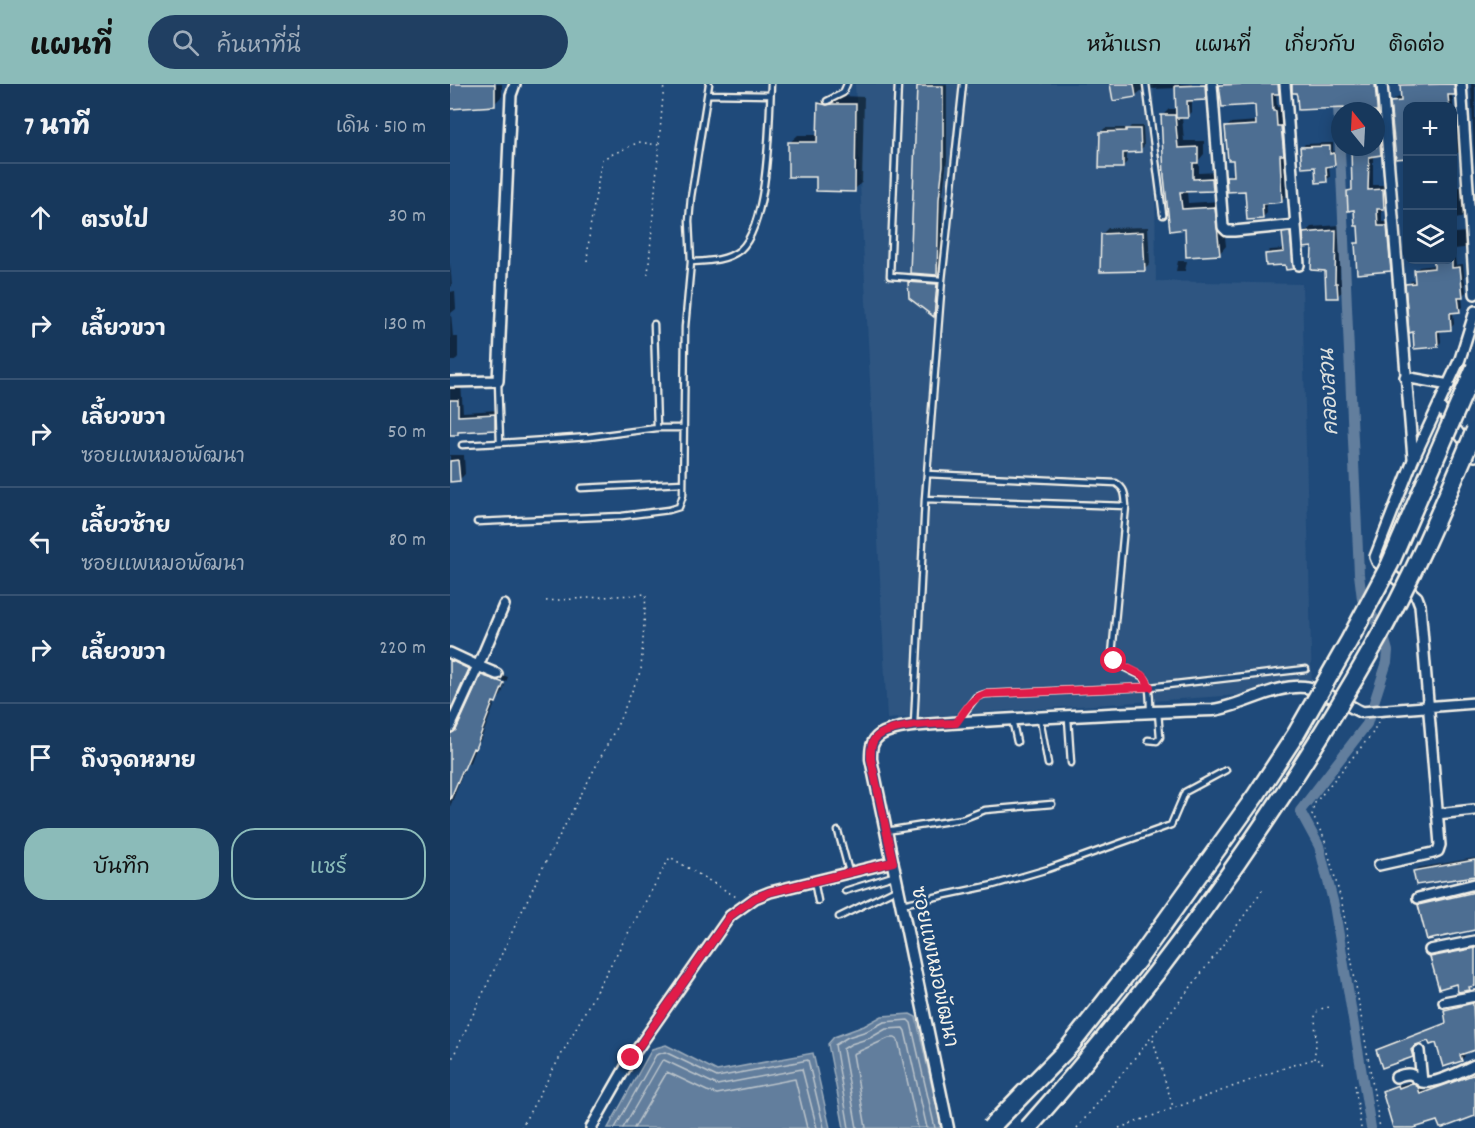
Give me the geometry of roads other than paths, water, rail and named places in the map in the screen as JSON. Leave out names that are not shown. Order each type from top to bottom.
[{"type":"highway","points":[[990,1128],[1070,1046],[1137,961],[1256,795],[1296,734],[1390,564],[1475,367]]},
{"type":"highway","points":[[1028,1128],[1080,1070],[1150,982],[1215,896],[1272,813],[1374,646],[1416,561],[1475,430]]},
{"type":"street","points":[[450,382],[498,381],[511,95],[515,84]]},
{"type":"street","points":[[1212,84],[1223,227],[1227,231],[1234,231],[1296,225]]},
{"type":"street","points":[[1285,84],[1299,265]]},
{"type":"street","points":[[1382,84],[1413,460]]},
{"type":"street","points":[[1461,84],[1475,294]]},
{"type":"street","points":[[1379,865],[1433,854],[1438,851],[1440,845],[1429,706],[1417,597],[1377,562],[1375,557],[1413,460],[1460,359],[1475,311]]},
{"type":"street","points":[[1405,376],[1449,385]]},
{"type":"street","points":[[1439,406],[1475,456]]},
{"type":"street","points":[[450,727],[504,605]]},
{"type":"street","points":[[450,653],[497,674]]},
{"type":"street","name":"ซอยแพหมอพัฒนา","points":[[948,1128],[871,759],[874,739],[882,733],[914,726],[1228,708],[1278,690],[1307,687],[1361,712]]},
{"type":"street","points":[[1361,712],[1475,703]]},
{"type":"street","points":[[1437,814],[1474,810]]},
{"type":"street","points":[[591,1128],[631,1058],[730,916],[746,903],[770,892],[893,862]]},
{"type":"street","points":[[1418,898],[1475,884]]},
{"type":"street","points":[[1430,950],[1475,941]]},
{"type":"street","points":[[1444,1002],[1475,996]]},
{"type":"street","points":[[1419,1051],[1422,1082]]},
{"type":"street","points":[[1396,1077],[1407,1072],[1412,1073],[1422,1082],[1430,1082],[1475,1065]]},
{"type":"lane","points":[[477,522],[622,516],[679,507],[683,483],[685,327],[691,262],[689,221],[709,84]]},
{"type":"lane","points":[[691,262],[713,261],[728,257],[739,250],[752,233],[763,190],[771,84]]},
{"type":"lane","points":[[827,101],[843,93],[847,84]]},
{"type":"lane","points":[[898,84],[890,276],[942,280]]},
{"type":"lane","points":[[914,726],[925,499],[942,280],[963,84]]},
{"type":"lane","points":[[1146,84],[1163,215]]},
{"type":"lane","points":[[708,94],[770,95]]},
{"type":"lane","points":[[654,324],[657,428]]},
{"type":"lane","points":[[498,381],[500,443]]},
{"type":"lane","points":[[462,445],[589,437],[657,428],[684,428]]},
{"type":"lane","points":[[927,474],[1116,483],[1122,487],[1125,492],[1126,506],[1112,654],[1114,661],[1144,676],[1150,687],[1160,737],[1157,741],[1148,740]]},
{"type":"lane","points":[[581,488],[683,483]]},
{"type":"lane","points":[[925,499],[1126,506]]},
{"type":"lane","points":[[956,723],[971,701],[985,694],[1150,687],[1306,669]]},
{"type":"lane","points":[[1068,716],[1071,763]]},
{"type":"lane","points":[[1040,717],[1048,764]]},
{"type":"lane","points":[[1012,719],[1017,742]]},
{"type":"lane","points":[[845,891],[896,875],[902,904],[993,885],[1048,869],[1171,825],[1185,792],[1226,770]]},
{"type":"lane","points":[[886,831],[962,819],[986,810],[1052,804]]},
{"type":"lane","points":[[838,831],[850,873]]},
{"type":"lane","points":[[814,881],[818,901]]},
{"type":"lane","points":[[839,917],[899,888]]},
{"type":"water","points":[[910,1014],[916,1017],[941,1125],[939,1128],[844,1128],[828,1044],[834,1037],[864,1026],[882,1016]]},
{"type":"water","points":[[666,1045],[717,1071],[813,1053],[830,1128],[608,1128],[652,1049]]},
{"type":"waterway","name":"คลองสวน","points":[[1337,84],[1359,574],[1362,599],[1383,633],[1388,651],[1387,662],[1367,724],[1300,811],[1319,846],[1334,905],[1371,1128]]}]
